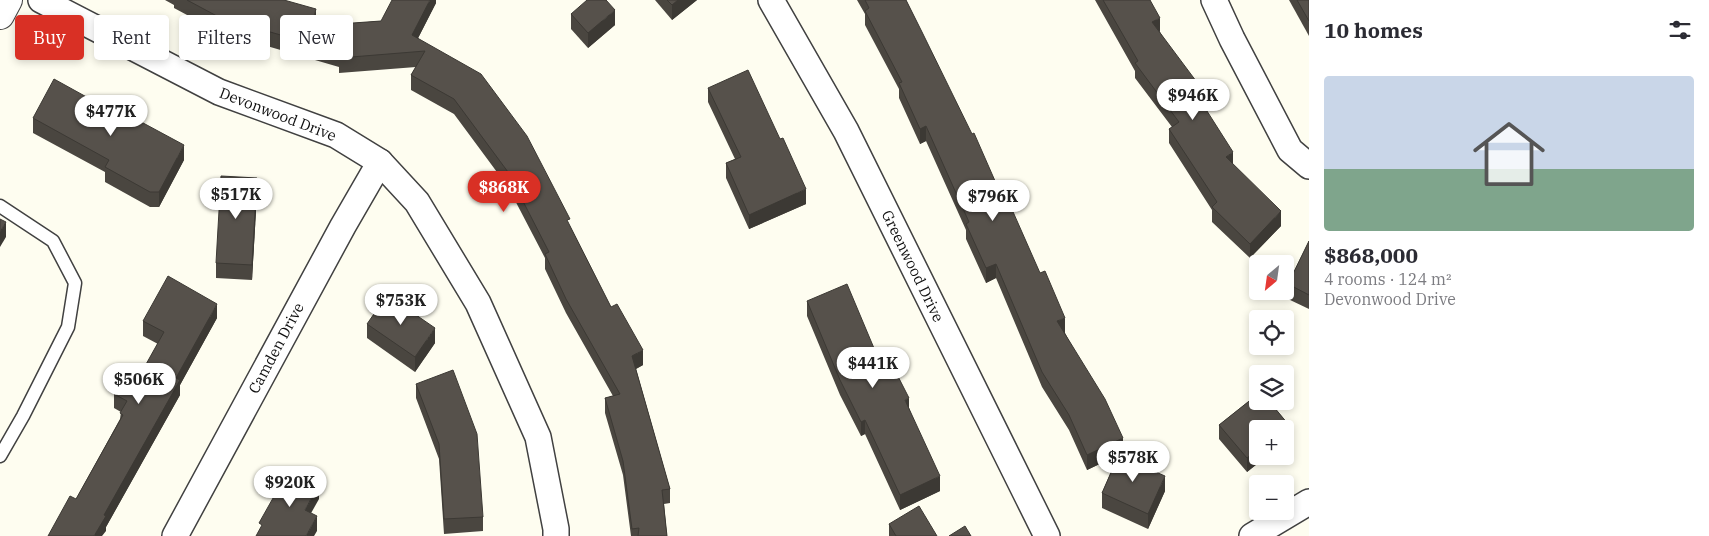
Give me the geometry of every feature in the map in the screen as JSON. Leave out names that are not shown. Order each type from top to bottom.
[{"type":"street","points":[[0,15],[8,0]]},
{"type":"street","name":"Devonwood Drive","points":[[41,0],[218,92],[336,135],[380,162],[417,202],[478,303],[538,437],[556,536]]},
{"type":"street","name":"Greenwood Drive","points":[[771,0],[846,131],[1047,536]]},
{"type":"street","points":[[1214,0],[1232,39],[1290,150],[1309,166]]},
{"type":"street","name":"Camden Drive","points":[[175,536],[342,226],[380,162]]},
{"type":"street","points":[[1252,536],[1309,502]]},
{"type":"lane","points":[[0,206],[53,241],[75,283],[68,328],[23,416],[0,456]]},
{"type":"building","points":[[187,0],[284,0],[316,9],[314,15],[280,15],[280,35],[270,32],[270,15],[215,15]]},
{"type":"building","points":[[392,0],[430,0],[412,35],[481,74],[527,136],[570,219],[567,220],[611,307],[617,304],[643,350],[632,356],[670,489],[662,490],[667,536],[638,536],[639,528],[632,529],[623,461],[605,398],[620,394],[566,299],[545,254],[549,252],[508,172],[454,99],[411,75],[425,51],[353,57],[353,23],[381,21]]},
{"type":"building","points":[[587,0],[606,0],[615,10],[588,33],[571,14]]},
{"type":"building","points":[[667,0],[678,0],[672,5]]},
{"type":"building","points":[[865,0],[906,0],[972,134],[974,133],[1006,206],[1010,205],[1040,273],[1045,271],[1065,318],[1057,321],[1105,399],[1123,438],[1087,455],[1069,415],[1042,372],[996,264],[986,268],[966,224],[969,222],[926,126],[920,129],[899,83],[902,82],[865,11],[869,8]]},
{"type":"building","points":[[1103,0],[1150,0],[1160,18],[1152,22],[1199,85],[1193,89],[1233,152],[1226,157],[1281,211],[1250,244],[1212,207],[1217,202],[1169,129],[1179,122],[1135,63],[1138,61]]},
{"type":"building","points":[[1297,0],[1309,0],[1309,21]]},
{"type":"building","points":[[748,70],[780,139],[783,138],[806,189],[749,215],[726,163],[741,157],[708,88]]},
{"type":"building","points":[[54,79],[130,121],[132,117],[184,145],[159,192],[150,192],[105,167],[109,160],[33,118]]},
{"type":"building","points":[[221,176],[257,178],[252,265],[216,263]]},
{"type":"building","points":[[0,219],[6,222],[0,232]]},
{"type":"building","points":[[1309,241],[1309,295],[1294,287],[1294,272]]},
{"type":"building","points":[[168,276],[217,304],[176,378],[180,380],[94,536],[48,536],[70,496],[76,499],[123,415],[120,413],[127,401],[114,394],[128,369],[140,375],[164,332],[143,321]]},
{"type":"building","points":[[847,284],[876,353],[884,349],[909,398],[905,400],[940,476],[900,495],[865,420],[861,422],[840,380],[807,301]]},
{"type":"building","points":[[387,295],[435,328],[415,357],[367,324]]},
{"type":"building","points":[[453,370],[477,434],[483,517],[444,519],[439,444],[416,384]]},
{"type":"building","points":[[1249,401],[1249,410],[1276,410],[1285,420],[1249,420],[1249,456],[1247,458],[1219,425]]},
{"type":"building","points":[[1125,441],[1135,463],[1165,476],[1148,514],[1102,493]]},
{"type":"building","points":[[290,468],[319,484],[305,510],[317,516],[306,536],[256,536],[262,525],[259,523]]},
{"type":"building","points":[[919,506],[937,536],[896,536],[889,524]]},
{"type":"building","points":[[965,526],[971,536],[949,536]]}]
